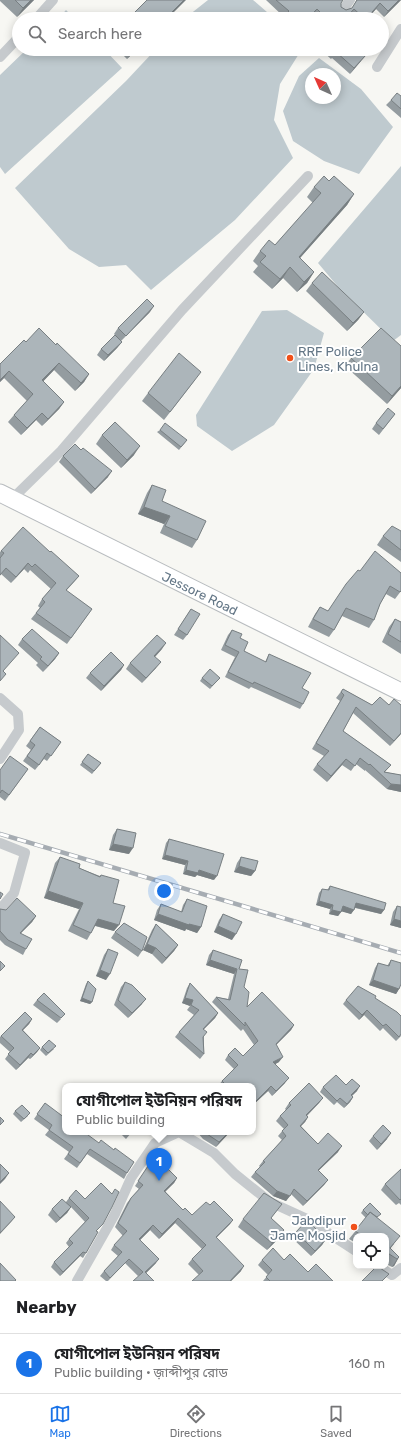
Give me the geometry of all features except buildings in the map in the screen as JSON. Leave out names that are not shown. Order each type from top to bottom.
[{"type":"highway","name":"Jessore Road","points":[[6,496],[401,692]]},
{"type":"street","points":[[42,12],[53,0]]},
{"type":"street","points":[[343,10],[350,0]]},
{"type":"street","points":[[389,49],[401,29]]},
{"type":"street","points":[[0,57],[12,45]]},
{"type":"street","points":[[378,67],[385,56]]},
{"type":"street","points":[[6,496],[61,451],[182,310],[308,176]]},
{"type":"street","points":[[0,698],[18,714],[19,730],[0,759]]},
{"type":"street","points":[[0,843],[25,853],[14,893],[0,909]]},
{"type":"street","points":[[77,1281],[115,1214],[131,1178],[155,1142],[172,1135]]},
{"type":"street","points":[[184,1135],[214,1153],[235,1174],[270,1202],[305,1218],[353,1249]]},
{"type":"street","points":[[382,1269],[393,1278],[401,1268]]},
{"type":"shaded area","points":[[208,0],[253,0],[267,12],[193,12]]},
{"type":"shaded area","points":[[20,56],[111,56],[122,68],[5,174],[0,167],[0,75]]},
{"type":"shaded area","points":[[149,56],[298,56],[280,84],[274,120],[293,158],[235,220],[151,290],[126,265],[99,267],[69,249],[15,188],[126,81]]},
{"type":"shaded area","points":[[319,58],[333,68],[308,68]]},
{"type":"shaded area","points":[[305,71],[305,104],[341,104],[341,74],[361,89],[393,127],[359,174],[324,161],[293,141],[283,111],[299,76]]},
{"type":"shaded area","points":[[401,166],[401,335],[393,341],[339,288],[318,263]]},
{"type":"shaded area","points":[[287,310],[324,333],[314,369],[274,425],[232,451],[197,426],[196,415],[262,311]]},
{"type":"railway","points":[[0,834],[401,953]]},
{"type":"place","name":"RRF Police Lines, Khulna","points":[[290,358]]},
{"type":"place","name":"যোগীপোল ইউনিয়ন পরিষদ","points":[[159,1181]]},
{"type":"place","name":"Jabdipur Jame Mosjid","points":[[354,1227]]}]
